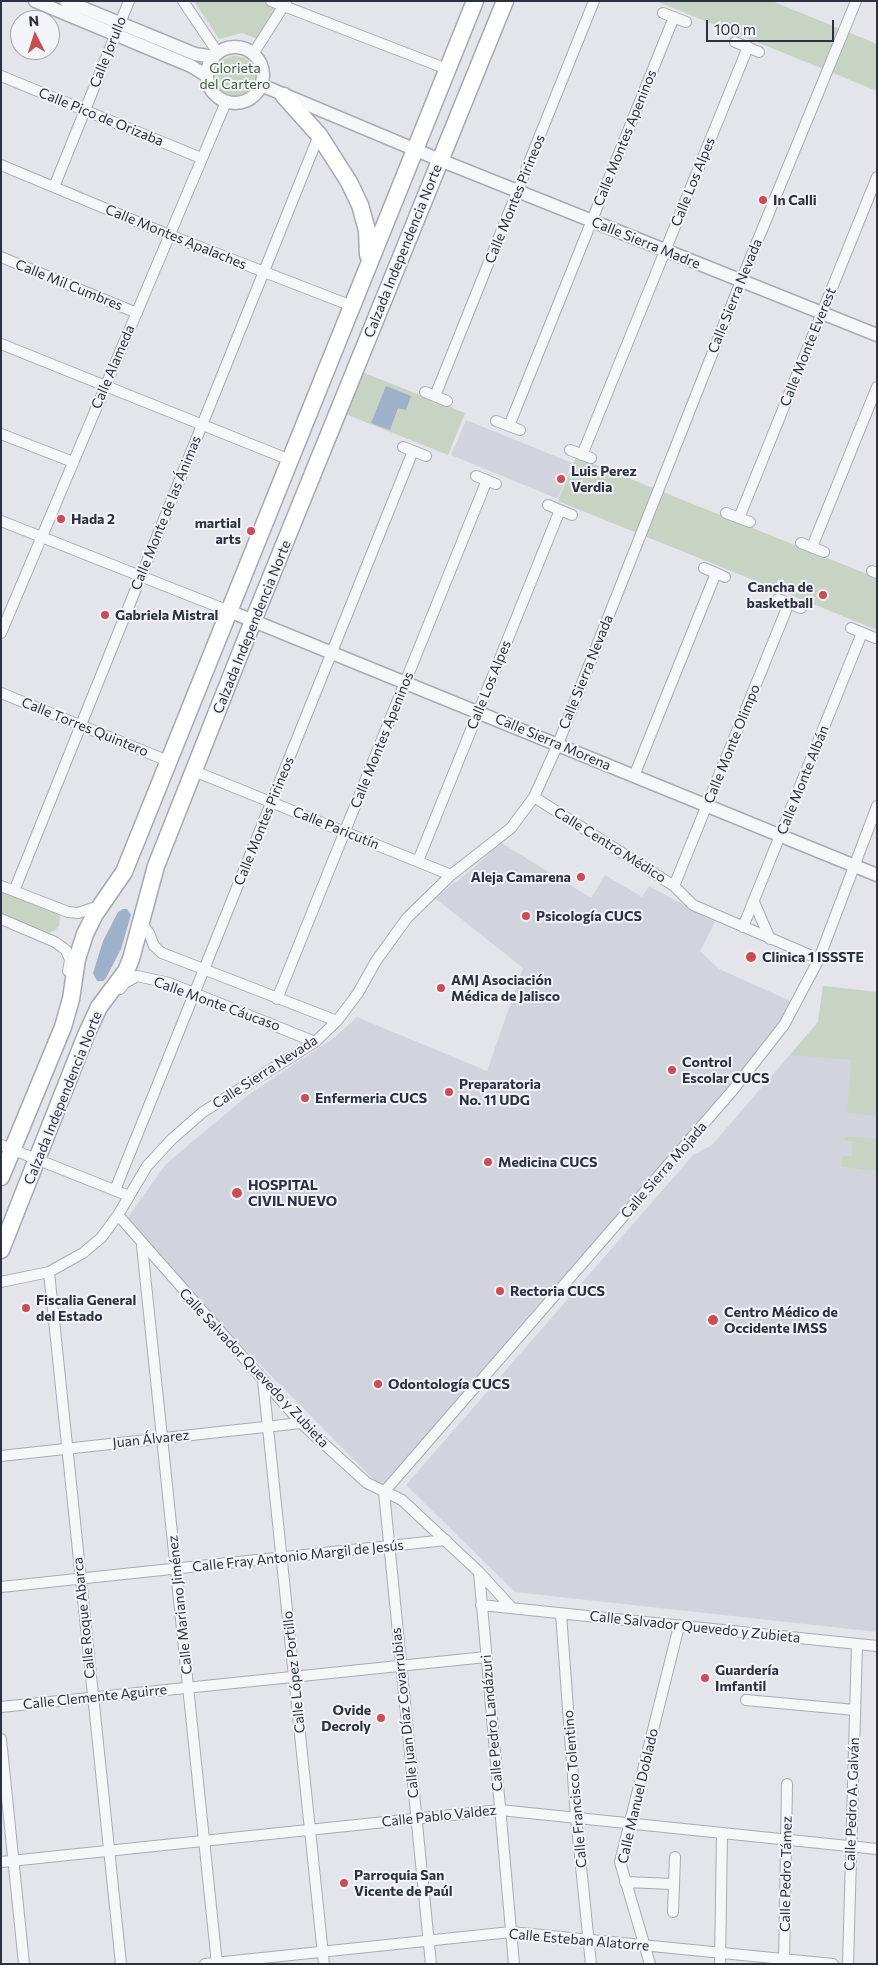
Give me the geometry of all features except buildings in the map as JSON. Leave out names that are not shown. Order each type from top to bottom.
[{"type":"main road","name":"Calzada Independencia Norte","points":[[1,1177],[6,1147],[63,1026],[71,999],[77,959],[85,934],[95,914],[124,872],[368,262],[475,1]]},
{"type":"main road","name":"Calzada Independencia Norte","points":[[1,1250],[86,1036],[99,1007],[126,971],[142,924],[156,866],[253,621],[505,1]]},
{"type":"main road","points":[[284,96],[319,135],[344,174],[360,205],[368,230],[368,262]]},
{"type":"street","points":[[35,1],[195,54],[216,55],[232,48],[240,48],[253,54],[262,68],[261,85],[257,93],[243,102],[226,102],[212,92],[207,76],[216,55]]},
{"type":"street","points":[[66,1],[207,76]]},
{"type":"street","name":"Calle Jorullo","points":[[54,187],[129,1]]},
{"type":"street","points":[[183,1],[216,55]]},
{"type":"street","points":[[271,1],[285,4],[447,69]]},
{"type":"street","name":"Calle Montes Pirineos","points":[[435,396],[594,1]]},
{"type":"street","name":"Calle Sierra Nevada","points":[[1,1282],[49,1272],[83,1253],[101,1238],[118,1216],[129,1196],[159,1152],[189,1124],[225,1098],[316,1042],[337,1021],[358,993],[376,961],[407,918],[451,875],[510,828],[534,797],[558,744],[741,281],[856,1]]},
{"type":"street","points":[[253,54],[285,4]]},
{"type":"street","points":[[663,13],[686,22]]},
{"type":"street","name":"Calle Montes Apeninos","points":[[509,426],[674,17]]},
{"type":"street","points":[[735,42],[759,52]]},
{"type":"street","name":"Calle Los Alpes","points":[[570,450],[587,457],[665,250],[748,47]]},
{"type":"street","name":"Calle Pico de Orizaba","points":[[1,76],[201,158]]},
{"type":"street","name":"Calle Sierra Madre","points":[[261,85],[415,150],[877,335]]},
{"type":"street","name":"Calle Alameda","points":[[1,633],[6,610],[42,537],[226,102]]},
{"type":"street","name":"Calle Monte de las Ánimas","points":[[14,891],[319,135]]},
{"type":"street","name":"Calle Montes Apalaches","points":[[1,165],[169,235],[352,306]]},
{"type":"street","name":"Calle Monte Everest","points":[[739,518],[877,177]]},
{"type":"street","name":"Calle Mil Cumbres","points":[[1,257],[136,312]]},
{"type":"street","points":[[1,344],[290,460]]},
{"type":"street","points":[[812,547],[877,387]]},
{"type":"street","points":[[425,392],[447,401]]},
{"type":"street","points":[[496,420],[520,430]]},
{"type":"street","points":[[1,434],[73,462]]},
{"type":"street","name":"Calle Montes Pirineos","points":[[115,1190],[332,652],[408,449],[426,456]]},
{"type":"street","name":"Calle Montes Apeninos","points":[[277,999],[406,682],[492,482],[476,476]]},
{"type":"street","points":[[548,505],[572,515]]},
{"type":"street","name":"Calle Los Alpes","points":[[418,861],[560,510]]},
{"type":"street","points":[[726,513],[750,522]]},
{"type":"street","points":[[1,521],[229,611]]},
{"type":"street","points":[[801,542],[824,552]]},
{"type":"street","points":[[634,776],[720,575],[704,568]]},
{"type":"street","points":[[778,598],[801,608]]},
{"type":"street","name":"Calle Monte Olimpo","points":[[674,886],[789,603]]},
{"type":"street","name":"Calle Sierra Morena","points":[[229,611],[479,711],[877,875]]},
{"type":"street","points":[[851,628],[875,638]]},
{"type":"street","name":"Calle Monte Albán","points":[[743,927],[862,633]]},
{"type":"street","name":"Calle Torres Quintero","points":[[1,693],[168,761]]},
{"type":"street","name":"Calle Paricutín","points":[[194,771],[451,875]]},
{"type":"street","name":"Calle Centro Médico","points":[[534,797],[674,886],[693,905],[819,959]]},
{"type":"street","name":"Calle Sierra Mojada","points":[[384,1492],[734,1090],[784,1025],[819,959],[853,865],[877,806]]},
{"type":"street","points":[[1,886],[68,912],[95,908],[105,901]]},
{"type":"street","points":[[754,902],[770,939]]},
{"type":"street","points":[[2,920],[55,942],[66,950],[70,960],[67,984],[71,999]]},
{"type":"street","name":"Calle Monte Cáucaso","points":[[142,924],[149,932],[154,946],[162,954],[337,1021]]},
{"type":"street","name":"Calle Monte Cáucaso","points":[[99,1007],[110,1002],[125,983],[137,976],[169,983],[316,1042]]},
{"type":"street","points":[[6,1147],[129,1196]]},
{"type":"street","name":"Calle Salvador Quevedo y Zubieta","points":[[118,1216],[142,1246],[302,1423],[368,1484],[402,1500],[479,1572],[512,1608]]},
{"type":"street","name":"Calle Mariano Jiménez","points":[[142,1246],[217,1963]]},
{"type":"street","name":"Calle Roque Abarca","points":[[49,1272],[120,1964]]},
{"type":"street","name":"Calle López Portillo","points":[[263,1380],[324,1964]]},
{"type":"street","name":"Juan Álvarez","points":[[1,1456],[302,1423]]},
{"type":"street","name":"Calle Juan Díaz Covarrubias","points":[[384,1492],[431,1964]]},
{"type":"street","name":"Calle Fray Antonio Margil de Jesús","points":[[1,1587],[446,1540]]},
{"type":"street","name":"Calle Pedro Landázuri","points":[[479,1572],[514,1964]]},
{"type":"street","name":"Calle Salvador Quevedo y Zubieta","points":[[482,1605],[877,1646]]},
{"type":"street","name":"Calle Francisco Tolentino","points":[[561,1614],[576,1818],[590,1964]]},
{"type":"street","name":"Calle Manuel Doblado","points":[[650,1964],[620,1862],[679,1626]]},
{"type":"street","name":"Calle Pedro A. Galván","points":[[848,1964],[857,1644]]},
{"type":"street","name":"Calle Clemente Aguirre","points":[[1,1707],[486,1657]]},
{"type":"street","points":[[746,1700],[855,1710]]},
{"type":"street","points":[[1,1739],[24,1964]]},
{"type":"street","name":"Calle Pedro Támez","points":[[784,1962],[787,1784]]},
{"type":"street","name":"Calle Pablo Valdez","points":[[1,1862],[500,1810],[877,1848]]},
{"type":"street","points":[[720,1964],[722,1833]]},
{"type":"street","points":[[673,1912],[674,1858]]},
{"type":"street","points":[[625,1882],[673,1884]]},
{"type":"street","name":"Calle Esteban Alatorre","points":[[205,1964],[511,1932],[720,1953],[784,1962],[833,1964]]},
{"type":"shaded area","points":[[466,420],[572,463],[558,499],[451,455]]},
{"type":"shaded area","points":[[500,842],[591,898],[605,875],[642,897],[649,886],[715,922],[700,951],[719,969],[797,1004],[789,1024],[531,1313],[383,1489],[235,1339],[126,1220],[166,1164],[248,1095],[335,1037],[357,1017],[487,1071],[523,968],[435,898],[476,866]]},
{"type":"shaded area","name":"Centro Médico de Occidente IMSS","points":[[823,986],[877,992],[877,1632],[515,1592],[406,1485],[693,1155],[712,1145],[818,1022]]},
{"type":"green space","points":[[194,1],[268,1],[280,6],[258,39],[242,33],[219,39]]},
{"type":"green space","points":[[656,1],[772,1],[877,44],[877,91]]},
{"type":"green space","name":"Glorieta del Cartero","points":[[235,56],[249,62],[255,76],[249,90],[235,96],[221,90],[215,76],[221,62]]},
{"type":"green space","points":[[362,372],[465,413],[448,455],[345,414]]},
{"type":"green space","points":[[576,457],[877,578],[877,630],[558,501]]},
{"type":"green space","points":[[1,889],[56,911],[60,917],[59,926],[54,931],[47,933],[1,914]]},
{"type":"green space","points":[[823,986],[877,992],[877,1116],[847,1113],[851,1060],[790,1055],[818,1022]]},
{"type":"green space","points":[[845,1136],[877,1139],[877,1171],[842,1167],[843,1156],[852,1156],[853,1142],[844,1140]]},
{"type":"water","points":[[386,386],[411,396],[406,410],[398,408],[390,430],[371,423]]},
{"type":"water","points":[[127,909],[131,915],[121,949],[106,978],[103,981],[97,981],[93,973],[103,941],[118,912]]},
{"type":"place","name":"In Calli","points":[[763,200]]},
{"type":"place","name":"Luis Perez Verdia","points":[[561,479]]},
{"type":"place","name":"Hada 2","points":[[61,519]]},
{"type":"place","name":"martial arts","points":[[251,531]]},
{"type":"place","name":"Cancha de basketball","points":[[823,595]]},
{"type":"place","name":"Gabriela Mistral","points":[[105,615]]},
{"type":"place","name":"Aleja Camarena","points":[[581,877]]},
{"type":"place","name":"Psicología CUCS","points":[[526,916]]},
{"type":"place","name":"Clinica 1 ISSSTE","points":[[751,957]]},
{"type":"place","name":"AMJ Asociación Médica de Jalisco","points":[[441,988]]},
{"type":"place","name":"Control Escolar CUCS","points":[[672,1070]]},
{"type":"place","name":"Preparatoria No. 11 UDG","points":[[449,1092]]},
{"type":"place","name":"Enfermeria CUCS","points":[[305,1098]]},
{"type":"place","name":"Medicina CUCS","points":[[488,1162]]},
{"type":"place","name":"HOSPITAL CIVIL NUEVO","points":[[237,1193]]},
{"type":"place","name":"Rectoria CUCS","points":[[500,1291]]},
{"type":"place","name":"Fiscalia General del Estado","points":[[26,1308]]},
{"type":"place","name":"Centro Médico de Occidente IMSS","points":[[713,1320]]},
{"type":"place","name":"Odontología CUCS","points":[[378,1384]]},
{"type":"place","name":"Guardería Imfantil","points":[[705,1678]]},
{"type":"place","name":"Ovide Decroly","points":[[381,1718]]},
{"type":"place","name":"Parroquia San Vicente de Paúl","points":[[344,1883]]}]
